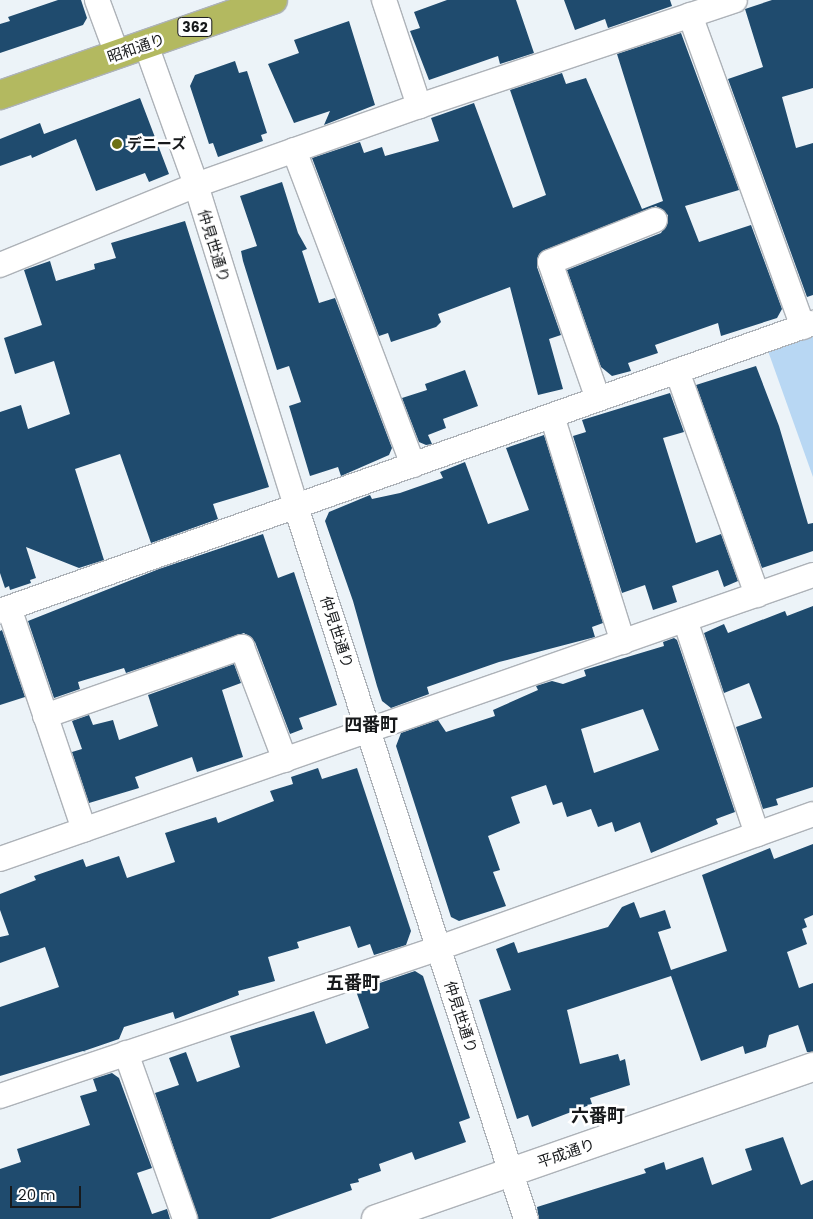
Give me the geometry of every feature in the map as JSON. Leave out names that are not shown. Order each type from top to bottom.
[{"type":"highway","name":"昭和通り","points":[[0,96],[273,0]]},
{"type":"street","points":[[97,0],[117,54]]},
{"type":"street","points":[[384,0],[419,106]]},
{"type":"street","points":[[0,265],[196,185],[419,106],[735,0]]},
{"type":"street","points":[[84,830],[45,716],[4,610],[808,325],[690,15]]},
{"type":"street","name":"仲見世通り","points":[[146,45],[196,185],[296,507],[526,1219]]},
{"type":"street","points":[[294,150],[413,465]]},
{"type":"street","points":[[598,399],[550,262],[655,220]]},
{"type":"street","points":[[677,371],[757,595]]},
{"type":"street","points":[[552,416],[623,642]]},
{"type":"street","points":[[0,859],[813,575]]},
{"type":"street","points":[[685,620],[757,834]]},
{"type":"street","points":[[45,716],[242,647],[285,760]]},
{"type":"street","points":[[0,1096],[439,948],[813,814]]},
{"type":"street","points":[[126,1053],[185,1219]]},
{"type":"street","name":"平成通り","points":[[376,1219],[813,1067]]},
{"type":"shaded area","points":[[813,335],[813,477],[768,351]]},
{"type":"building","points":[[58,0],[81,0],[87,18],[83,25],[0,53],[0,24],[10,21],[8,17]]},
{"type":"building","points":[[447,0],[516,0],[534,53],[500,64],[498,56],[429,80],[410,31],[420,28],[414,12]]},
{"type":"building","points":[[564,0],[670,0],[672,6],[608,28],[605,19],[575,30]]},
{"type":"building","points":[[772,0],[813,0],[813,88],[782,97],[796,148],[813,143],[813,295],[807,297],[728,79],[763,67],[745,9]]},
{"type":"building","points":[[349,21],[375,105],[324,125],[330,111],[294,123],[268,64],[299,53],[294,40]]},
{"type":"building","points":[[681,33],[739,190],[685,206],[699,242],[751,225],[782,309],[777,318],[721,336],[718,323],[655,345],[658,353],[628,363],[631,371],[612,376],[601,367],[567,270],[661,233],[668,222],[668,215],[656,206],[539,254],[537,267],[561,335],[549,339],[563,389],[538,395],[510,287],[438,314],[441,322],[436,327],[391,342],[388,333],[379,336],[312,158],[360,142],[364,153],[382,147],[385,156],[439,141],[431,118],[474,103],[513,208],[546,195],[510,90],[562,73],[566,84],[586,78],[642,209],[663,201],[617,54]]},
{"type":"building","points":[[235,61],[239,73],[247,71],[267,133],[261,135],[263,141],[218,157],[213,143],[209,144],[190,86],[195,75]]},
{"type":"building","points":[[140,98],[169,174],[149,182],[145,173],[96,191],[76,139],[32,158],[31,155],[0,166],[0,139],[40,123],[44,134]]},
{"type":"building","points":[[282,182],[298,233],[307,249],[302,251],[319,303],[335,298],[392,448],[389,455],[341,476],[338,467],[310,476],[289,406],[301,402],[289,366],[277,370],[243,261],[241,251],[257,246],[240,196]]},
{"type":"building","points":[[185,221],[269,487],[213,504],[218,519],[151,543],[120,454],[75,469],[104,560],[79,568],[26,547],[36,578],[30,580],[31,583],[10,590],[9,586],[5,588],[0,573],[0,412],[21,405],[28,429],[70,414],[54,361],[15,374],[4,338],[42,325],[24,270],[50,261],[56,281],[95,269],[94,264],[116,258],[111,243]]},
{"type":"building","points":[[756,366],[779,426],[808,524],[813,523],[813,551],[762,568],[696,385]]},
{"type":"building","points":[[465,370],[478,406],[443,419],[446,428],[428,435],[432,444],[426,445],[419,442],[402,398],[427,390],[425,384]]},
{"type":"building","points":[[670,393],[684,432],[663,438],[696,543],[721,534],[738,581],[724,587],[718,570],[672,586],[677,602],[653,610],[645,585],[622,593],[573,436],[586,432],[582,420]]},
{"type":"building","points":[[544,435],[603,623],[592,627],[595,637],[499,662],[427,687],[429,694],[391,708],[382,701],[377,686],[353,601],[325,521],[329,512],[370,495],[372,499],[400,493],[443,478],[440,472],[465,462],[488,524],[529,510],[506,448]]},
{"type":"building","points":[[263,534],[278,578],[294,572],[337,705],[299,718],[303,729],[290,734],[255,642],[244,633],[126,673],[124,668],[78,682],[80,689],[54,698],[28,621],[159,569]]},
{"type":"building","points":[[813,606],[813,787],[776,799],[778,805],[763,809],[736,727],[762,718],[749,683],[724,693],[704,633],[724,624],[728,633],[785,611],[787,616]]},
{"type":"building","points":[[2,630],[25,697],[0,705],[0,631]]},
{"type":"building","points":[[674,638],[677,640],[735,812],[716,819],[718,824],[651,853],[640,822],[615,832],[612,822],[598,827],[591,809],[567,817],[562,802],[553,805],[546,785],[511,797],[520,823],[488,836],[500,870],[493,872],[506,906],[459,921],[451,917],[396,746],[401,733],[438,720],[446,732],[495,716],[493,710],[538,690],[536,686],[552,681],[563,684],[586,676],[584,670],[664,646],[663,642]],"holes":[[[643,709],[659,750],[594,773],[581,729]]]},
{"type":"building","points":[[234,664],[241,683],[222,690],[243,757],[197,772],[192,757],[135,777],[139,788],[89,803],[72,752],[82,749],[72,721],[89,715],[93,725],[113,720],[119,740],[158,726],[148,695]]},
{"type":"building","points":[[318,768],[322,779],[357,768],[411,931],[406,945],[374,955],[370,944],[358,948],[350,926],[297,942],[299,948],[268,957],[275,981],[238,991],[239,995],[175,1019],[173,1012],[124,1027],[119,1039],[84,1051],[86,1052],[83,1051],[0,1076],[0,1007],[59,987],[45,947],[0,963],[0,937],[9,935],[0,910],[0,894],[36,880],[34,876],[83,859],[86,867],[119,856],[127,878],[175,862],[165,833],[216,817],[218,823],[274,801],[270,791],[293,784],[291,777]]},
{"type":"building","points":[[813,844],[813,915],[804,919],[807,927],[802,929],[807,944],[787,952],[799,988],[813,983],[813,1052],[807,1052],[798,1025],[769,1035],[766,1047],[745,1054],[743,1046],[701,1061],[671,976],[567,1010],[580,1064],[618,1054],[620,1061],[625,1059],[630,1085],[590,1098],[592,1104],[532,1127],[528,1115],[517,1119],[479,1000],[511,990],[496,949],[514,942],[518,953],[608,927],[622,907],[634,902],[640,918],[665,910],[671,928],[658,932],[671,970],[727,951],[702,875],[770,848],[774,859]]},
{"type":"building","points":[[415,971],[423,976],[470,1118],[459,1122],[466,1142],[415,1160],[412,1152],[379,1164],[381,1171],[358,1179],[359,1182],[350,1184],[352,1190],[270,1219],[198,1219],[155,1093],[179,1085],[169,1058],[186,1052],[197,1082],[240,1067],[230,1036],[314,1011],[326,1044],[369,1028],[356,991]]},
{"type":"building","points":[[112,1073],[119,1078],[152,1168],[137,1173],[152,1214],[167,1209],[170,1219],[0,1219],[0,1169],[21,1162],[17,1149],[90,1125],[80,1096],[97,1091],[93,1079]]},
{"type":"building","points":[[783,1137],[801,1185],[813,1180],[813,1219],[539,1219],[537,1207],[646,1173],[644,1169],[664,1162],[666,1170],[703,1157],[712,1185],[752,1170],[745,1149]]},
{"type":"place","name":"デニーズ","points":[[117,144]]},
{"type":"district","name":"四番町","points":[[371,725]]},
{"type":"district","name":"五番町","points":[[353,983]]},
{"type":"district","name":"六番町","points":[[598,1116]]}]
